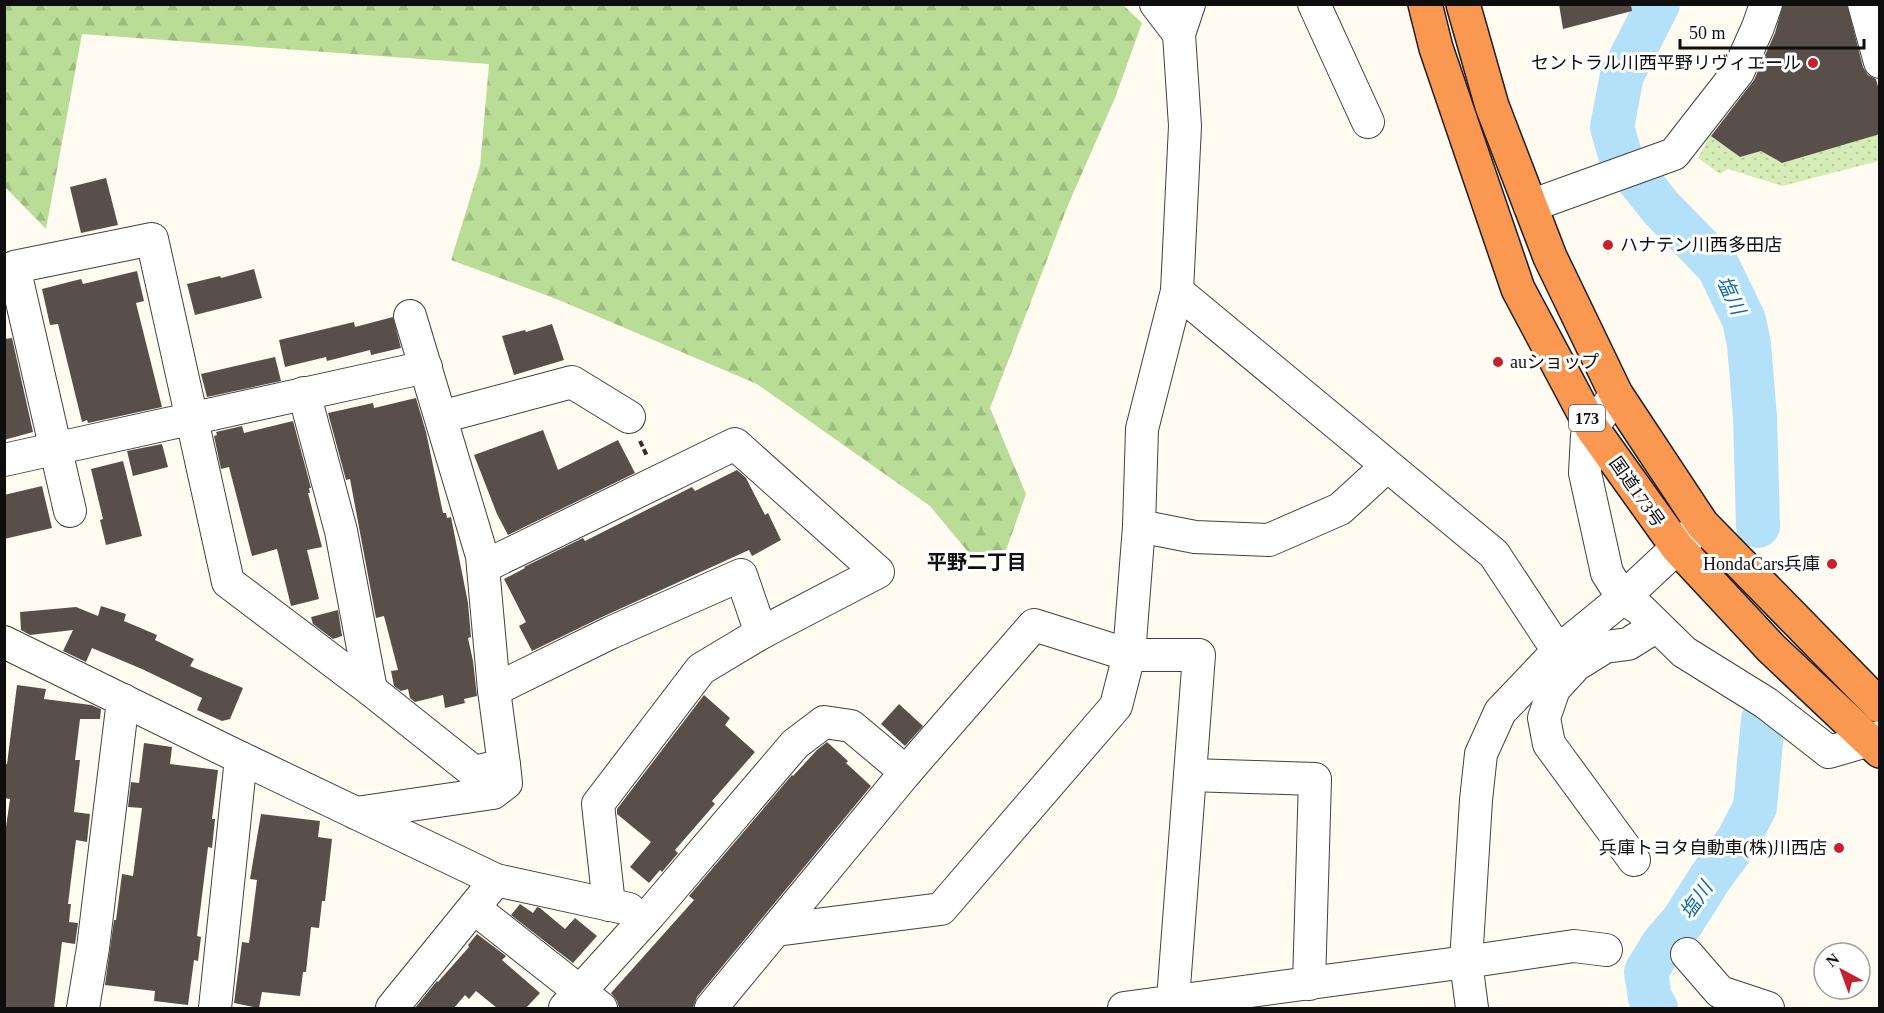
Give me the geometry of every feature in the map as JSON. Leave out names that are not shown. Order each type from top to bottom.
[{"type":"highway","name":"国道173号","points":[[1425,4],[1436,48],[1518,289],[1592,428],[1677,547],[1771,648],[1876,743]]},
{"type":"highway","name":"国道173号","points":[[1463,4],[1492,106],[1550,257],[1616,394],[1702,524],[1880,706]]},
{"type":"street","points":[[1156,4],[1179,34]]},
{"type":"street","points":[[776,930],[941,909],[1116,706],[1130,655],[1139,526],[1142,429],[1177,291],[1185,126],[1179,34],[1188,4]]},
{"type":"street","points":[[1314,4],[1368,122]]},
{"type":"street","points":[[1530,206],[1674,154],[1738,72],[1766,4]]},
{"type":"street","points":[[1864,4],[1880,62]]},
{"type":"street","points":[[70,511],[56,448],[16,324],[14,267],[152,239],[228,582],[371,690],[474,772],[504,765]]},
{"type":"street","points":[[1177,291],[1494,554],[1558,651]]},
{"type":"street","points":[[356,813],[493,792],[506,783],[494,690],[482,556],[410,316]]},
{"type":"street","points":[[4,460],[426,367]]},
{"type":"street","points":[[441,417],[572,382],[629,417]]},
{"type":"street","points":[[304,393],[341,531],[371,690]]},
{"type":"street","points":[[1616,394],[1587,435],[1585,473],[1607,573],[1623,598],[1640,609],[1684,652],[1766,703],[1829,752],[1876,743]]},
{"type":"street","points":[[483,567],[735,444],[878,572],[761,633],[701,669],[598,804],[609,905]]},
{"type":"street","points":[[1139,526],[1195,537],[1269,540],[1340,509],[1387,466]]},
{"type":"street","points":[[1472,1008],[1466,962],[1476,800],[1481,754],[1500,712],[1558,651],[1623,598],[1702,524]]},
{"type":"street","points":[[494,690],[610,633],[741,575],[761,633]]},
{"type":"street","points":[[711,1008],[906,772],[1034,625],[1130,655],[1199,655],[1174,1005]]},
{"type":"street","points":[[1634,860],[1549,744],[1544,718],[1554,689],[1576,664],[1605,647],[1628,644],[1657,626]]},
{"type":"street","points":[[4,642],[496,880],[650,914]]},
{"type":"street","points":[[83,1008],[93,948],[123,700]]},
{"type":"street","points":[[474,908],[582,1003],[650,914],[795,744],[824,722],[851,726],[906,772]]},
{"type":"street","points":[[215,1008],[242,758]]},
{"type":"street","points":[[1190,775],[1315,780],[1309,984]]},
{"type":"street","points":[[392,1008],[496,880]]},
{"type":"street","points":[[1124,1008],[1174,1005],[1574,945],[1606,950]]},
{"type":"street","points":[[1687,954],[1720,992],[1768,1008]]},
{"type":"path","points":[[629,417],[659,481]]},
{"type":"green space","points":[[4,5],[1123,5],[1142,23],[1115,98],[1068,205],[990,408],[1026,494],[1006,550],[969,553],[930,506],[757,384],[559,300],[451,260],[480,166],[489,64],[82,34],[46,229],[5,187]]},
{"type":"green space","points":[[1879,134],[1879,161],[1782,186],[1728,169],[1720,174],[1698,158],[1710,135],[1740,157],[1761,151],[1782,163]]},
{"type":"building","points":[[1559,4],[1631,4],[1632,11],[1563,29]]},
{"type":"building","name":"セントラル川西平野リヴィエール","points":[[1783,4],[1847,4],[1863,67],[1868,75],[1876,79],[1880,94],[1880,134],[1782,163],[1761,151],[1740,157],[1711,136],[1754,80],[1775,33]]},
{"type":"building","points":[[106,178],[118,225],[81,233],[70,187]]},
{"type":"building","points":[[254,269],[262,298],[195,315],[187,284]]},
{"type":"building","points":[[137,271],[144,301],[136,303],[162,407],[88,423],[87,420],[82,422],[58,324],[50,325],[42,289],[81,279],[83,284]]},
{"type":"building","points":[[393,317],[401,348],[371,355],[370,350],[327,361],[326,357],[285,367],[279,340],[354,322],[355,327]]},
{"type":"building","points":[[552,324],[564,360],[514,375],[502,336]]},
{"type":"building","points":[[12,338],[33,432],[4,440],[4,339]]},
{"type":"building","points":[[275,357],[281,381],[207,397],[201,374]]},
{"type":"building","points":[[416,398],[426,432],[443,513],[446,513],[447,518],[451,517],[468,603],[471,637],[468,638],[477,696],[464,699],[465,703],[445,708],[443,695],[415,702],[410,698],[408,689],[401,691],[394,686],[391,671],[398,670],[384,616],[376,618],[350,479],[346,480],[328,413],[373,403],[374,408]]},
{"type":"building","points":[[293,421],[311,488],[308,493],[322,547],[307,550],[319,599],[291,606],[277,549],[252,556],[229,467],[221,469],[214,436],[217,435],[216,432],[242,426],[244,433]]},
{"type":"building","points":[[543,430],[558,470],[618,440],[635,473],[508,535],[497,514],[474,455]]},
{"type":"building","points":[[162,444],[168,467],[133,476],[127,451]]},
{"type":"building","points":[[123,461],[142,536],[106,545],[100,520],[103,519],[91,469]]},
{"type":"building","points":[[737,470],[746,478],[765,515],[768,513],[781,540],[752,556],[749,550],[532,651],[519,626],[526,622],[504,579],[583,538],[585,541],[692,487],[695,491]]},
{"type":"building","points":[[42,486],[52,528],[4,539],[4,495]]},
{"type":"building","points":[[101,606],[126,614],[124,621],[157,635],[155,640],[194,659],[190,666],[243,688],[230,719],[222,721],[197,710],[202,698],[92,648],[86,662],[63,651],[73,630],[30,635],[21,630],[20,612],[76,607],[98,616]]},
{"type":"building","points":[[338,610],[342,636],[333,639],[313,624],[311,617]]},
{"type":"building","points":[[17,685],[46,689],[44,699],[91,705],[101,709],[100,719],[80,719],[75,760],[80,760],[74,812],[90,814],[87,842],[76,840],[68,904],[71,904],[69,922],[78,923],[75,944],[62,942],[54,1008],[4,1008],[4,841],[10,799],[4,798],[4,775]]},
{"type":"building","points":[[704,695],[730,718],[725,725],[755,752],[712,801],[715,804],[675,850],[678,853],[649,883],[630,867],[651,842],[617,814],[617,809]]},
{"type":"building","points":[[899,704],[923,726],[905,746],[881,724]]},
{"type":"building","points":[[827,742],[871,786],[697,997],[693,1008],[619,1008],[611,993],[694,900],[689,896],[792,775]]},
{"type":"building","points":[[144,743],[172,747],[170,764],[218,770],[212,819],[215,819],[212,848],[208,847],[197,936],[201,937],[198,961],[194,960],[188,1005],[154,1001],[155,991],[105,985],[122,874],[133,876],[142,808],[128,807],[131,782],[139,783]]},
{"type":"building","points":[[261,814],[320,821],[318,837],[332,839],[325,901],[322,901],[319,928],[311,927],[306,972],[303,972],[300,996],[262,992],[259,1008],[234,1003],[242,942],[249,943],[257,880],[250,879]]},
{"type":"building","points":[[520,904],[533,913],[537,907],[540,908],[565,929],[575,918],[597,936],[573,963],[511,915]]},
{"type":"building","points":[[477,934],[506,956],[502,960],[540,993],[526,1008],[497,1008],[476,991],[469,999],[465,995],[454,1008],[415,1008],[469,947],[468,945]]},
{"type":"waterway","name":"塩川","points":[[1658,4],[1622,75],[1612,127],[1621,158],[1662,209],[1718,266],[1744,320],[1749,344],[1755,417],[1758,526]]},
{"type":"waterway","name":"塩川","points":[[1656,1008],[1650,998],[1646,972],[1663,944],[1683,921],[1710,878],[1738,840],[1755,807],[1763,720]]},
{"type":"place","name":"セントラル川西平野リヴィエール","points":[[1813,63]]},
{"type":"place","name":"ハナテン川西多田店","points":[[1608,245]]},
{"type":"place","name":"auショップ","points":[[1498,362]]},
{"type":"place","name":"HondaCars兵庫","points":[[1832,564]]},
{"type":"place","name":"兵庫トヨタ自動車(株)川西店","points":[[1839,848]]},
{"type":"district","name":"平野二丁目","points":[[977,562]]}]
